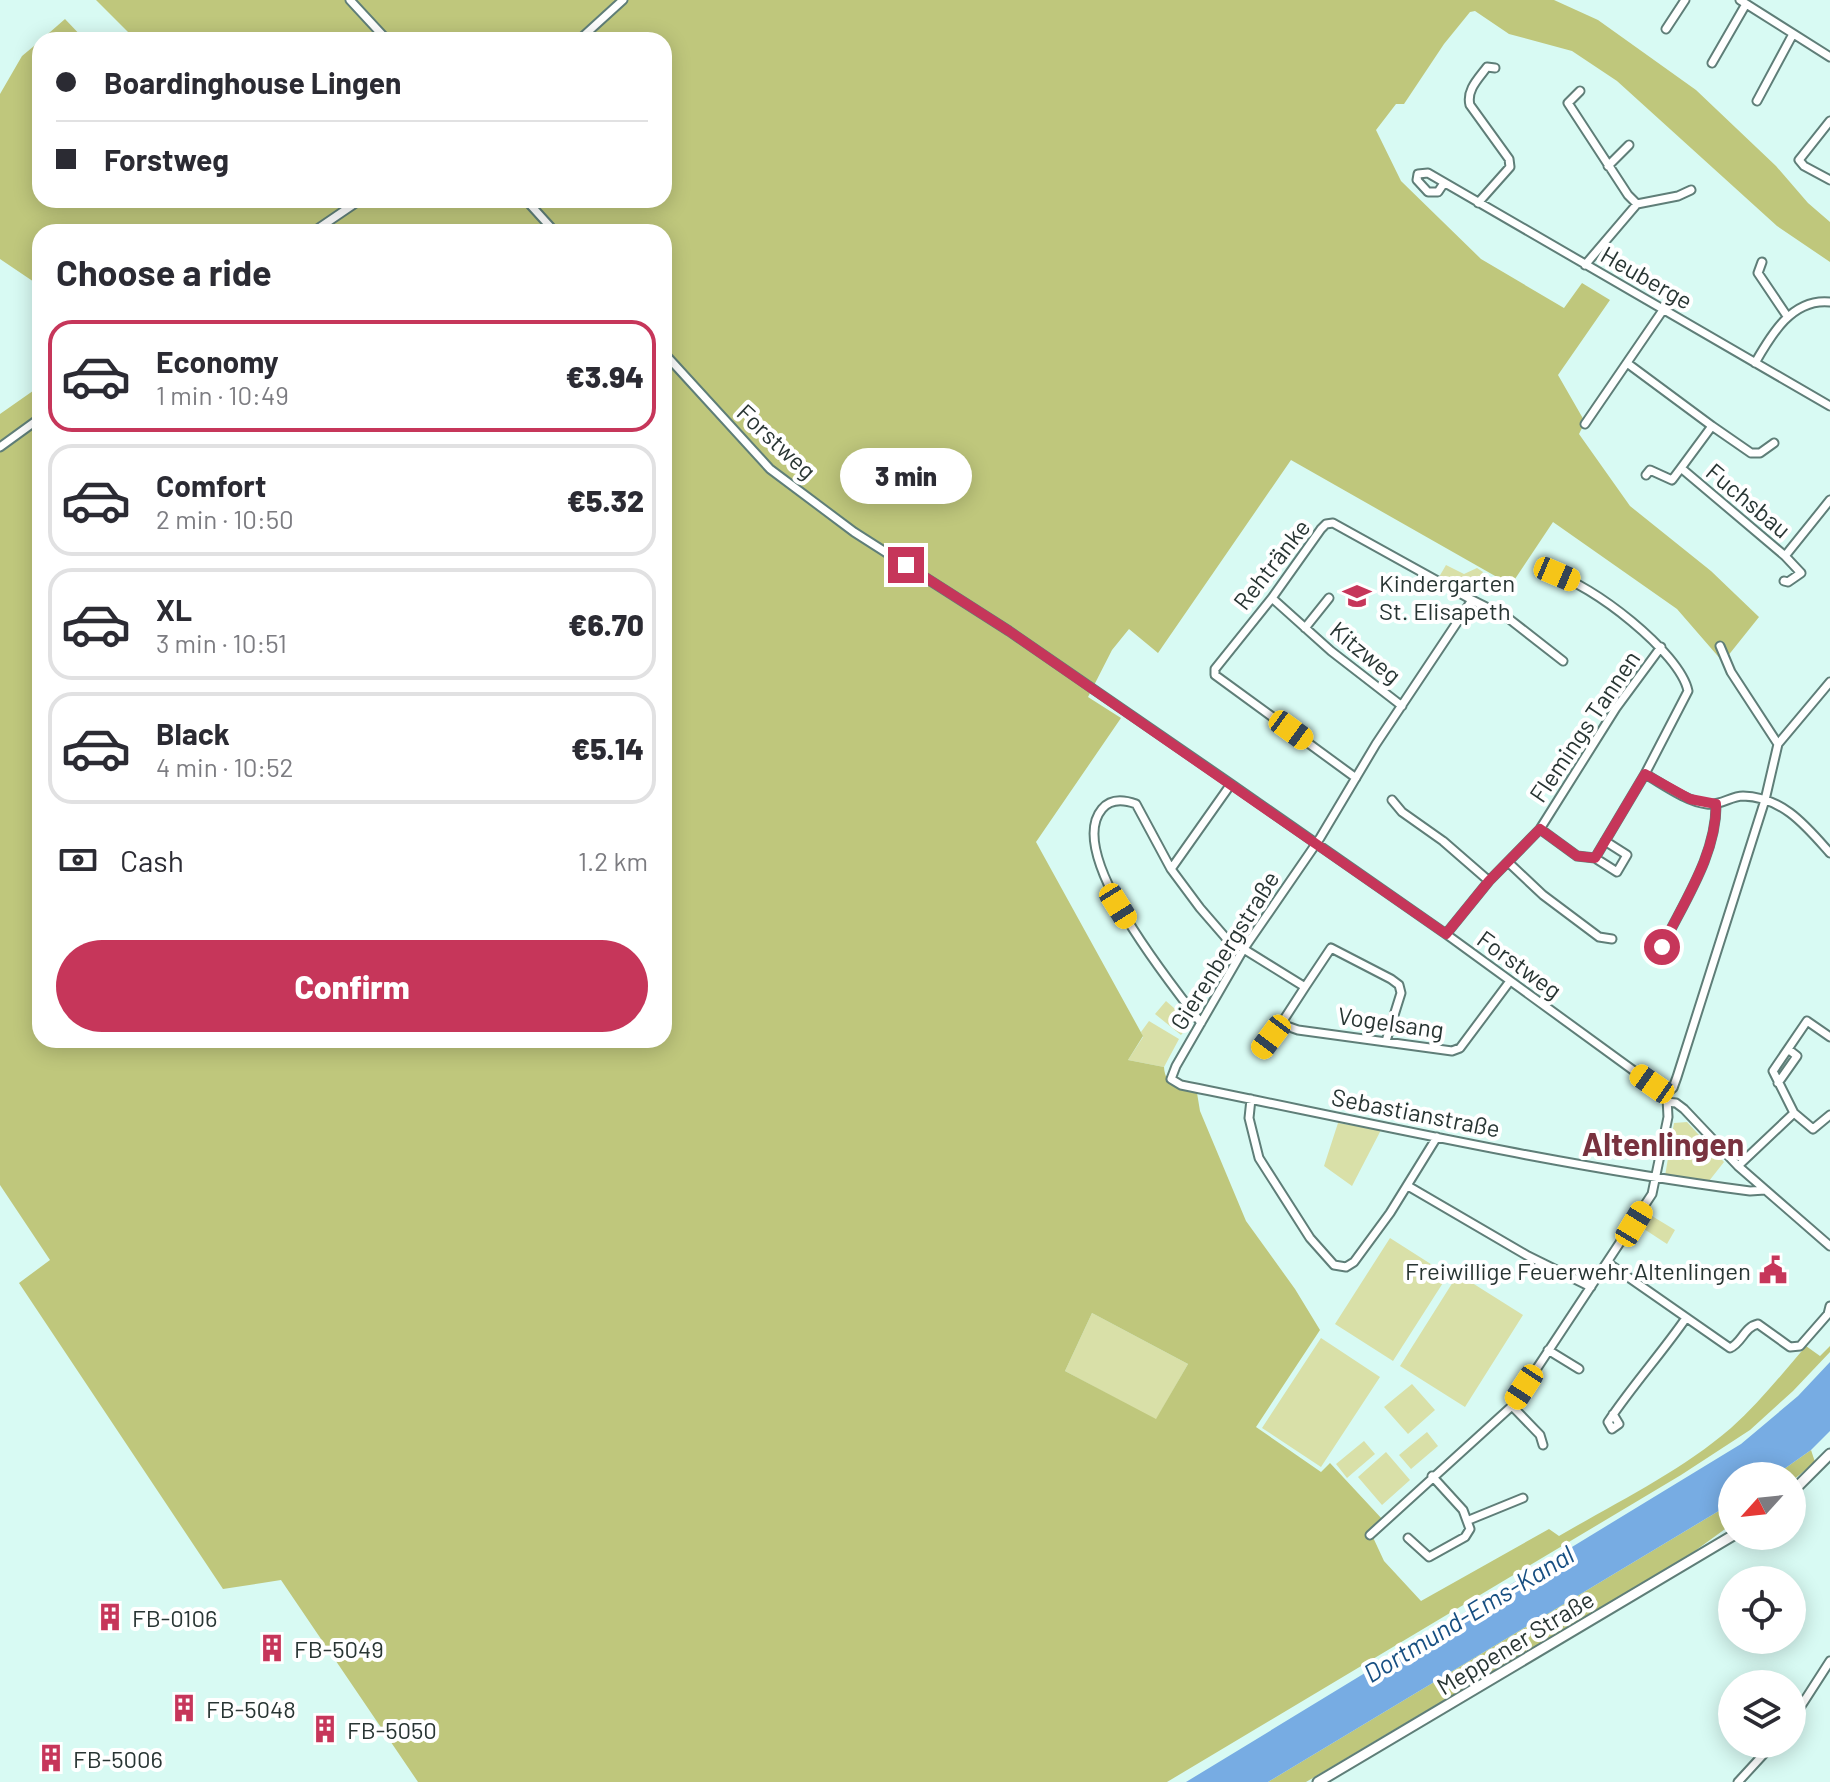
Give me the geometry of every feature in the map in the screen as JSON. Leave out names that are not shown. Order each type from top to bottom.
[{"type":"main road","points":[[1806,1478],[1830,1454]]},
{"type":"main road","name":"Meppener Straße","points":[[1318,1782],[1718,1544]]},
{"type":"street","points":[[350,0],[380,32]]},
{"type":"street","points":[[588,32],[623,0]]},
{"type":"street","points":[[1666,29],[1685,0]]},
{"type":"street","points":[[1712,63],[1743,2],[1830,57]]},
{"type":"street","points":[[1757,101],[1793,34]]},
{"type":"street","points":[[1478,203],[1510,167],[1509,159],[1468,98],[1487,67],[1495,68]]},
{"type":"street","points":[[1580,91],[1568,103],[1608,166],[1637,204]]},
{"type":"street","points":[[1830,121],[1799,160],[1830,180]]},
{"type":"street","points":[[1608,166],[1629,145]]},
{"type":"street","name":"Heuberge","points":[[1444,183],[1830,406]]},
{"type":"street","points":[[1585,265],[1637,204],[1691,190]]},
{"type":"street","points":[[325,224],[348,208]]},
{"type":"street","points":[[533,208],[548,224]]},
{"type":"street","points":[[1762,262],[1758,273],[1787,316]]},
{"type":"street","points":[[1755,363],[1787,316],[1820,302],[1830,302]]},
{"type":"street","points":[[1585,424],[1663,310]]},
{"type":"street","name":"Forstweg","points":[[672,362],[770,469],[854,532],[1009,631],[1446,934],[1684,1109],[1738,1166],[1830,1246]]},
{"type":"street","name":"Fuchsbau","points":[[1627,363],[1712,426],[1681,468],[1785,556],[1830,500]]},
{"type":"street","points":[[0,447],[32,424]]},
{"type":"street","points":[[1712,426],[1751,453],[1760,453],[1774,443]]},
{"type":"street","points":[[1646,475],[1650,470],[1672,480],[1681,468]]},
{"type":"street","name":"Rehtränke","points":[[1356,778],[1215,675],[1215,669],[1326,524],[1333,523],[1472,600]]},
{"type":"street","points":[[1784,581],[1788,582],[1801,573],[1785,556]]},
{"type":"street","points":[[1553,574],[1579,583],[1601,597],[1661,647],[1673,659],[1686,681],[1688,691],[1645,774],[1595,858]]},
{"type":"street","name":"Kitzweg","points":[[1272,598],[1402,706]]},
{"type":"street","name":"Kitzweg","points":[[1305,628],[1329,598]]},
{"type":"street","points":[[1316,844],[1472,600],[1508,618],[1563,661]]},
{"type":"street","points":[[1720,646],[1731,672],[1778,744]]},
{"type":"street","name":"Flemings Tannen","points":[[1446,934],[1489,881],[1540,829],[1616,708],[1661,647]]},
{"type":"street","points":[[1370,1535],[1512,1406],[1652,1194],[1668,1117],[1666,1098],[1677,1077],[1765,800],[1778,744],[1830,682]]},
{"type":"street","points":[[1645,774],[1690,799],[1716,804],[1741,796],[1785,807],[1830,853]]},
{"type":"street","points":[[1171,869],[1231,784]]},
{"type":"street","points":[[1201,1023],[1133,930],[1112,892],[1096,853],[1094,836],[1097,819],[1103,807],[1114,801],[1126,800],[1136,804],[1171,869],[1226,938],[1305,987]]},
{"type":"street","points":[[1392,800],[1402,812],[1443,841],[1489,881]]},
{"type":"street","points":[[1662,947],[1699,872],[1715,825],[1716,804]]},
{"type":"street","points":[[1540,829],[1577,856],[1595,858],[1617,872],[1627,855],[1605,841]]},
{"type":"street","name":"Gierenbergstraße","points":[[1171,1079],[1243,950],[1316,844]]},
{"type":"street","points":[[1508,862],[1543,895],[1599,937],[1612,939]]},
{"type":"street","points":[[1261,1051],[1331,948],[1399,985],[1401,993],[1386,1041]]},
{"type":"street","name":"Vogelsang","points":[[1281,1024],[1298,1030],[1452,1051],[1460,1048],[1510,981]]},
{"type":"street","points":[[1830,1037],[1807,1021],[1773,1071],[1794,1113],[1813,1129],[1830,1115]]},
{"type":"street","name":"Sebastianstraße","points":[[1171,1079],[1181,1085],[1656,1178]]},
{"type":"street","points":[[1251,1099],[1249,1118],[1259,1158],[1310,1238],[1334,1265],[1346,1267],[1354,1262],[1408,1186],[1437,1137]]},
{"type":"street","points":[[1738,1166],[1794,1113]]},
{"type":"street","points":[[1656,1178],[1750,1191],[1765,1190]]},
{"type":"street","points":[[1408,1186],[1528,1256],[1591,1287]]},
{"type":"street","points":[[1608,1263],[1730,1348],[1750,1327],[1758,1324],[1790,1347],[1800,1346],[1828,1314],[1830,1306]]},
{"type":"street","points":[[1613,1414],[1686,1318]]},
{"type":"street","points":[[1548,1350],[1579,1369]]},
{"type":"street","points":[[1512,1406],[1540,1435],[1543,1445]]},
{"type":"street","points":[[1408,1538],[1429,1557],[1465,1537],[1470,1529],[1469,1520],[1432,1476]]},
{"type":"street","points":[[1469,1520],[1523,1498]]},
{"type":"street","points":[[1806,1698],[1830,1661]]},
{"type":"street","points":[[1738,1782],[1760,1758]]},
{"type":"green space","points":[[96,0],[1554,0],[1598,20],[1696,90],[1830,222],[1830,262],[1777,226],[1617,81],[1572,51],[1509,34],[1475,11],[1470,12],[1444,44],[1404,104],[1396,104],[1376,130],[1401,181],[1481,259],[1564,308],[1582,283],[1610,300],[1558,375],[1585,422],[1579,434],[1630,506],[1711,571],[1759,617],[1723,662],[1677,609],[1553,522],[1511,585],[1291,460],[1158,653],[1129,629],[1112,650],[1088,697],[1121,718],[1036,842],[1143,1036],[1128,1060],[1164,1067],[1171,1083],[1197,1093],[1200,1111],[1246,1221],[1320,1330],[1256,1427],[1321,1472],[1330,1463],[1383,1520],[1371,1533],[1384,1561],[1421,1601],[1549,1529],[1559,1536],[1669,1473],[1731,1428],[1806,1346],[1820,1356],[1830,1346],[1830,1352],[1750,1430],[1681,1475],[1167,1782],[418,1782],[281,1580],[223,1589],[19,1283],[50,1260],[0,1185],[0,414],[32,392],[32,1048],[672,1048],[672,224],[32,224],[32,281],[0,259],[0,94],[22,56],[32,48],[32,208],[672,208],[672,32],[128,32]],"holes":[[[1092,1313],[1188,1364],[1156,1419],[1065,1371]]]},
{"type":"green space","points":[[65,19],[77,32],[50,32]]},
{"type":"green space","points":[[1446,565],[1464,574],[1477,568],[1483,572],[1470,593],[1439,577]]},
{"type":"green space","points":[[1166,1001],[1191,1023],[1181,1035],[1155,1014]]},
{"type":"green space","points":[[1149,1021],[1179,1039],[1164,1067],[1128,1060]]},
{"type":"green space","points":[[1687,1122],[1724,1162],[1709,1181],[1665,1176],[1674,1123]]},
{"type":"green space","points":[[1338,1123],[1381,1130],[1352,1186],[1324,1166]]},
{"type":"green space","points":[[1652,1216],[1675,1230],[1667,1244],[1644,1229]]},
{"type":"green space","points":[[1390,1238],[1448,1275],[1393,1361],[1335,1324]]},
{"type":"green space","points":[[1458,1274],[1523,1315],[1465,1407],[1400,1366]]},
{"type":"green space","points":[[1092,1313],[1188,1364],[1156,1420],[1065,1371]]},
{"type":"green space","points":[[1321,1338],[1380,1377],[1321,1467],[1262,1428]]},
{"type":"green space","points":[[1412,1384],[1435,1410],[1408,1434],[1384,1407]]},
{"type":"green space","points":[[1427,1432],[1438,1446],[1411,1469],[1399,1455]]},
{"type":"green space","points":[[1364,1441],[1375,1454],[1347,1478],[1336,1464]]},
{"type":"green space","points":[[1811,1450],[1815,1462],[1806,1469],[1806,1462],[1794,1462]]},
{"type":"green space","points":[[1386,1452],[1410,1480],[1382,1505],[1358,1477]]},
{"type":"green space","points":[[1718,1511],[1718,1534],[1692,1553],[1306,1782],[1268,1782]]},
{"type":"water","name":"Dortmund-Ems-Kanal","points":[[1830,1362],[1830,1431],[1794,1462],[1718,1462],[1718,1511],[1268,1782],[1186,1782],[1741,1444],[1798,1396]]},
{"type":"place","name":"Kindergarten St. Elisapeth","points":[[1357,596]]},
{"type":"place","name":"Freiwillige Feuerwehr Altenlingen","points":[[1773,1270]]},
{"type":"place","name":"FB-0106","points":[[110,1617]]},
{"type":"place","name":"FB-5049","points":[[272,1648]]},
{"type":"place","name":"FB-5048","points":[[184,1708]]},
{"type":"place","name":"FB-5050","points":[[325,1729]]},
{"type":"place","name":"FB-5006","points":[[51,1758]]},
{"type":"district","name":"Altenlingen","points":[[1663,1143]]},
{"type":"route","points":[[906,565],[1009,631],[1446,934],[1489,881],[1540,829],[1577,856],[1595,858],[1645,774],[1690,799],[1716,804],[1715,825],[1699,872],[1662,947]]}]
